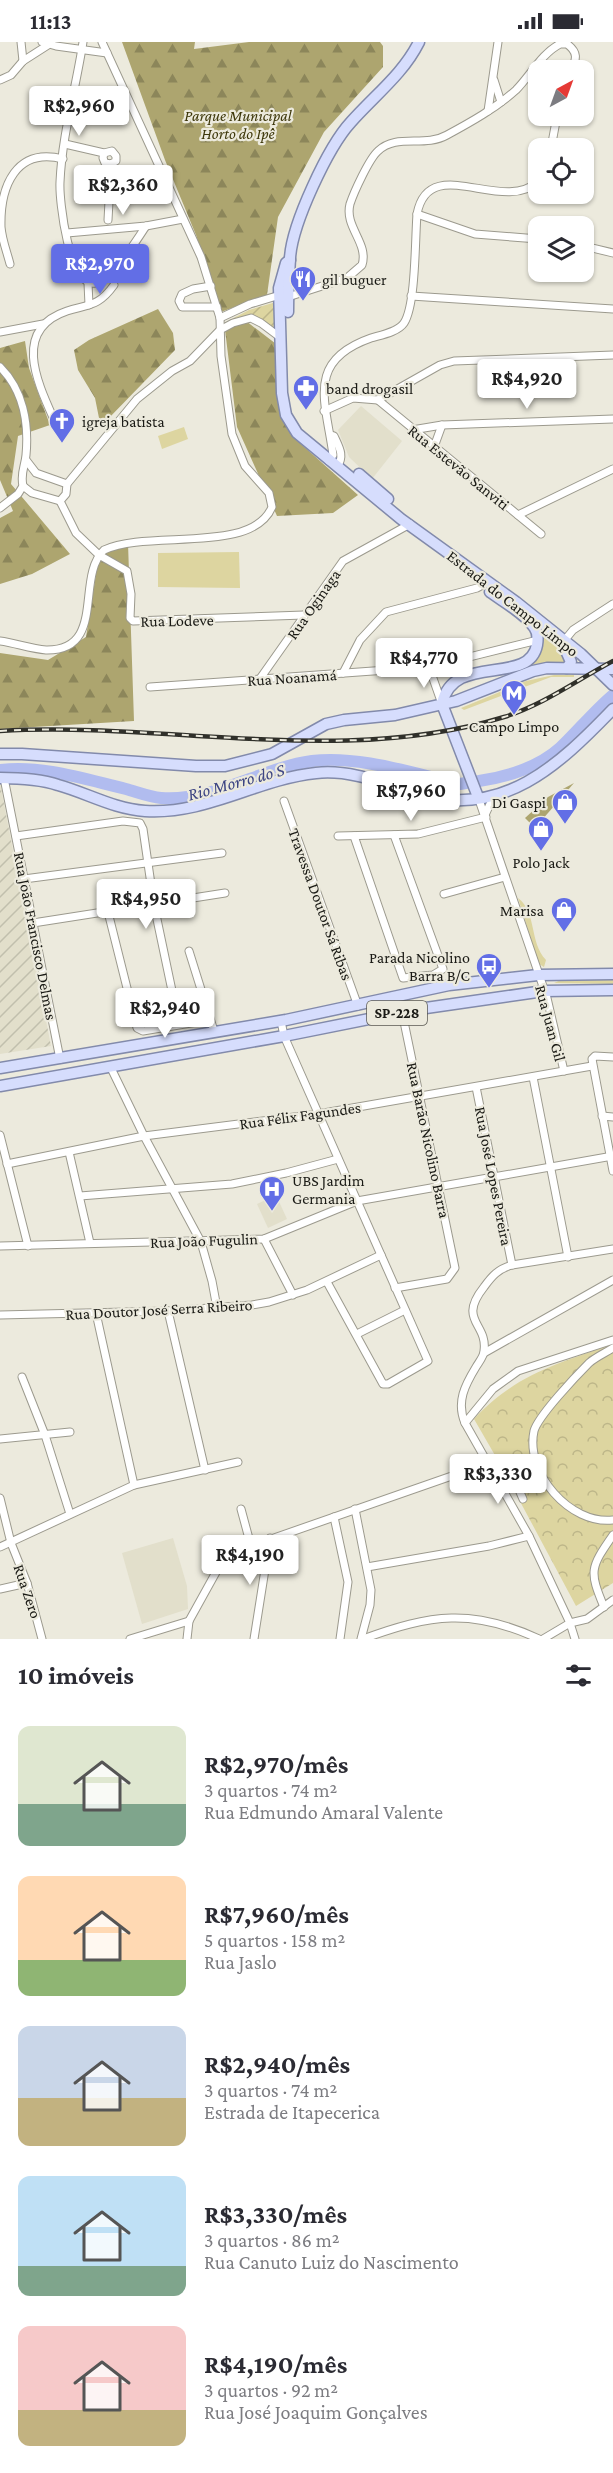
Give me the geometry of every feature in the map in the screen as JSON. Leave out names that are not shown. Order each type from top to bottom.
[{"type":"main road","name":"Estrada do Campo Limpo","points":[[419,42],[393,80],[351,122],[326,159],[298,225],[290,260],[286,263],[280,282],[288,310],[287,382],[291,408],[295,418],[309,437],[335,461],[485,584],[564,640],[613,686]]},
{"type":"main road","name":"Estrada do Campo Limpo","points":[[284,296],[282,393],[286,415],[302,439],[335,461]]},
{"type":"main road","points":[[478,797],[442,704],[449,687],[461,677],[527,662],[536,652],[538,640],[537,632],[530,623],[485,584]]},
{"type":"main road","points":[[564,640],[563,644],[571,662],[567,668]]},
{"type":"main road","points":[[0,754],[225,766],[272,754],[326,724],[395,715],[442,704],[479,693],[532,671],[547,668],[613,669]]},
{"type":"main road","points":[[576,747],[613,709]]},
{"type":"main road","points":[[2,778],[33,779],[59,785],[99,800],[143,811],[187,809],[277,781],[320,772],[346,773],[446,800],[478,797],[500,794],[545,772],[613,718]]},
{"type":"main road","name":"SP-228","points":[[0,1068],[281,1021],[449,986],[537,975],[613,974]]},
{"type":"main road","name":"SP-228","points":[[0,1086],[284,1036],[402,1012],[543,991],[613,990]]},
{"type":"main road","points":[[284,1036],[289,1029],[300,1023],[346,1015],[384,1001]]},
{"type":"street","points":[[21,42],[24,61]]},
{"type":"street","points":[[0,641],[45,650],[61,648],[76,639],[84,627],[99,555],[111,547],[130,543],[242,533],[260,524],[270,512],[273,503],[269,494],[245,466],[232,434],[220,318],[201,256],[102,42]]},
{"type":"street","points":[[488,111],[498,42]]},
{"type":"street","points":[[0,80],[11,75],[45,43],[82,46],[107,53]]},
{"type":"street","points":[[544,60],[560,44],[567,44],[575,52],[576,60]]},
{"type":"street","points":[[82,46],[65,144],[60,193],[76,270],[88,283],[89,305]]},
{"type":"street","points":[[220,318],[250,304],[347,278],[362,265],[363,251],[351,223],[351,203],[378,150],[395,142],[433,142],[501,102],[528,75]]},
{"type":"street","points":[[494,78],[501,102]]},
{"type":"street","points":[[65,144],[104,153],[104,161],[111,164],[108,220]]},
{"type":"street","points":[[10,264],[0,219],[2,197],[7,180],[17,167],[32,158],[49,156],[63,159]]},
{"type":"street","points":[[335,461],[324,411],[328,369],[335,358],[353,344],[400,328],[406,319],[411,296],[417,214],[419,202],[426,192],[438,185],[504,193],[528,188]]},
{"type":"street","points":[[417,214],[475,234],[528,238]]},
{"type":"street","points":[[67,233],[146,226],[183,219]]},
{"type":"street","points":[[88,283],[98,283],[110,274],[146,226]]},
{"type":"street","points":[[594,249],[613,254]]},
{"type":"street","points":[[0,332],[43,324],[65,312],[104,298],[114,285]]},
{"type":"street","points":[[211,286],[188,291],[182,294],[179,301],[183,307],[217,307]]},
{"type":"street","points":[[411,296],[613,309]]},
{"type":"street","points":[[60,501],[66,494],[67,483],[85,465],[137,399],[172,370],[190,361],[220,330],[233,323],[251,318],[282,339]]},
{"type":"street","points":[[43,324],[33,350],[33,362],[39,385],[56,424]]},
{"type":"street","points":[[324,411],[353,398],[378,400],[434,368],[454,361],[613,355]]},
{"type":"street","points":[[0,367],[16,390],[24,410],[27,436],[26,460],[18,494],[0,508]]},
{"type":"street","name":"Rua Estevão Sanviti","points":[[378,400],[541,534]]},
{"type":"street","points":[[412,430],[442,425],[613,419]]},
{"type":"street","points":[[434,447],[442,425]]},
{"type":"street","points":[[26,460],[34,471],[46,478],[67,483]]},
{"type":"street","points":[[518,515],[613,469]]},
{"type":"street","points":[[22,482],[34,471]]},
{"type":"street","points":[[22,482],[32,493],[60,501],[76,533],[99,555]]},
{"type":"street","name":"Rua Oginaga","points":[[260,680],[343,561],[410,524]]},
{"type":"street","name":"Rua Lodeve","points":[[99,555],[127,572],[131,594],[130,618],[133,621],[304,615]]},
{"type":"street","points":[[343,674],[360,640],[386,612],[485,584]]},
{"type":"street","points":[[564,640],[573,630],[613,604]]},
{"type":"street","name":"Rua Noanamá","points":[[150,687],[429,667],[538,640]]},
{"type":"street","points":[[429,667],[442,704]]},
{"type":"street","name":"Rua João Francisco Delmas","points":[[2,778],[16,836],[60,1059]]},
{"type":"street","points":[[338,836],[418,834],[484,814],[500,794]]},
{"type":"street","name":"Rua Juan Gil","points":[[478,797],[543,991],[564,1071]]},
{"type":"street","name":"Travessa Doutor Sá Ribas","points":[[284,801],[358,1006]]},
{"type":"street","points":[[16,836],[137,821],[143,829],[154,905],[179,1024]]},
{"type":"street","points":[[354,836],[403,978],[433,975],[443,969],[394,835]]},
{"type":"street","points":[[24,879],[222,853]]},
{"type":"street","points":[[444,894],[505,877]]},
{"type":"street","points":[[33,923],[225,893]]},
{"type":"street","points":[[108,912],[137,1028],[143,1031],[203,1021]]},
{"type":"street","points":[[189,951],[214,1032]]},
{"type":"street","name":"Rua Barão Nicolino Barra","points":[[395,1288],[447,1279],[455,1268],[402,1012]]},
{"type":"street","points":[[281,1021],[284,1036],[395,1288],[427,1359],[429,1359],[427,1362],[388,1384],[382,1382],[327,1282]]},
{"type":"street","name":"Rua Félix Fagundes","points":[[7,1164],[144,1136],[318,1114],[476,1087],[592,1066],[594,1056],[613,1057]]},
{"type":"street","points":[[110,1066],[144,1136],[201,1242],[213,1281],[216,1308]]},
{"type":"street","points":[[592,1066],[613,1171]]},
{"type":"street","points":[[532,1077],[568,1257]]},
{"type":"street","name":"Rua José Lopes Pereira","points":[[476,1087],[512,1265]]},
{"type":"street","points":[[602,1116],[613,1116]]},
{"type":"street","points":[[0,1135],[28,1246]]},
{"type":"street","points":[[69,1152],[90,1243]]},
{"type":"street","name":"Rua João Fugulin","points":[[0,1246],[264,1239],[357,1201],[611,1156]]},
{"type":"street","points":[[80,1196],[250,1181],[338,1158]]},
{"type":"street","points":[[264,1239],[293,1295]]},
{"type":"street","points":[[575,1639],[570,1623],[529,1536],[465,1423],[461,1403],[465,1386],[484,1353],[473,1314],[473,1303],[493,1274],[512,1265],[613,1249]]},
{"type":"street","name":"Rua Doutor José Serra Ribeiro","points":[[0,1315],[168,1311],[270,1302],[327,1282],[381,1255]]},
{"type":"street","points":[[484,1353],[613,1280]]},
{"type":"street","points":[[357,1334],[405,1310]]},
{"type":"street","points":[[168,1311],[205,1470]]},
{"type":"street","points":[[96,1313],[134,1485]]},
{"type":"street","points":[[465,1423],[481,1400],[519,1371],[613,1340]]},
{"type":"street","points":[[613,1348],[590,1362],[542,1417],[535,1429],[534,1438],[541,1473],[558,1499],[580,1515],[613,1520]]},
{"type":"street","points":[[22,1377],[45,1435],[70,1514]]},
{"type":"street","points":[[0,1439],[70,1432]]},
{"type":"street","points":[[524,1499],[516,1483],[517,1475],[523,1468],[537,1461]]},
{"type":"street","points":[[0,1547],[134,1485],[238,1462]]},
{"type":"street","points":[[188,1639],[189,1621],[220,1565],[251,1546],[489,1463]]},
{"type":"street","name":"Rua Zero","points":[[0,1498],[11,1543],[27,1583],[42,1639]]},
{"type":"street","points":[[242,1509],[251,1546]]},
{"type":"street","points":[[355,1509],[371,1590],[362,1639]]},
{"type":"street","points":[[334,1517],[348,1582],[340,1639]]},
{"type":"street","points":[[604,1607],[592,1574],[613,1535]]},
{"type":"street","points":[[367,1567],[489,1546],[529,1536]]},
{"type":"street","points":[[254,1639],[270,1538]]},
{"type":"street","points":[[0,1589],[27,1583]]},
{"type":"street","points":[[362,1639],[423,1619],[453,1617],[481,1619],[511,1625],[541,1639],[570,1623],[587,1618],[613,1600]]},
{"type":"street","points":[[130,1639],[189,1621]]},
{"type":"shaded area","points":[[361,406],[402,441],[372,479],[349,457],[338,430]]},
{"type":"shaded area","points":[[0,783],[51,1046],[0,1054]]},
{"type":"shaded area","name":"UBS Jardim Germania","points":[[276,1195],[287,1219],[268,1228],[257,1204]]},
{"type":"shaded area","points":[[173,1538],[187,1586],[188,1609],[142,1624],[122,1553]]},
{"type":"green space","name":"Parque Municipal Horto do Ipê","points":[[122,42],[195,42],[194,49],[249,42],[380,42],[383,46],[383,67],[324,132],[278,217],[267,295],[221,312],[196,235],[165,160]]},
{"type":"green space","points":[[276,302],[275,331],[258,319],[230,320],[249,310]]},
{"type":"green space","points":[[158,309],[173,333],[175,350],[108,419],[100,423],[95,398],[78,370],[74,350],[89,340]]},
{"type":"green space","points":[[246,321],[280,347],[283,417],[291,435],[358,495],[333,513],[277,516],[237,427],[225,330]]},
{"type":"green space","points":[[25,341],[29,368],[50,425],[18,436],[11,484],[70,554],[32,574],[0,584],[0,518],[13,511],[0,480],[0,348]]},
{"type":"green space","points":[[184,427],[188,439],[162,449],[158,436]]},
{"type":"green space","points":[[128,543],[134,721],[0,729],[0,653],[48,660],[86,637],[99,555]]},
{"type":"green space","points":[[239,552],[240,588],[158,587],[158,553]]},
{"type":"green space","points":[[540,628],[564,652],[567,662],[546,663],[527,668],[536,660],[541,650]]},
{"type":"green space","points":[[554,675],[574,675],[574,677],[551,677],[464,710],[461,708],[526,681]]},
{"type":"green space","points":[[574,783],[535,828],[525,818],[548,797]]},
{"type":"green space","points":[[518,898],[528,911],[537,945],[546,960],[544,967],[539,964]]},
{"type":"green space","points":[[561,980],[613,980],[613,984],[554,983]]},
{"type":"green space","points":[[613,1344],[613,1583],[576,1606],[474,1419],[506,1391],[538,1372]]},
{"type":"waterway","name":"Rio Morro do S","points":[[479,781],[522,770],[552,755],[613,695]]},
{"type":"waterway","name":"Rio Morro do S","points":[[0,770],[48,771],[161,798],[200,795],[274,770],[312,761],[330,760],[386,766],[460,784],[472,782]]},
{"type":"railway","points":[[0,731],[63,730],[317,741],[380,739],[443,732],[518,712],[613,661]]},
{"type":"place","name":"gil buguer","points":[[303,302]]},
{"type":"place","name":"band drogasil","points":[[306,411]]},
{"type":"place","name":"igreja batista","points":[[62,444]]},
{"type":"place","name":"Campo Limpo","points":[[514,716]]},
{"type":"place","name":"Di Gaspi","points":[[565,825]]},
{"type":"place","name":"Polo Jack","points":[[541,852]]},
{"type":"place","name":"Marisa","points":[[564,933]]},
{"type":"place","name":"Parada Nicolino Barra B/C","points":[[489,989]]},
{"type":"place","name":"UBS Jardim Germania","points":[[272,1212]]}]
